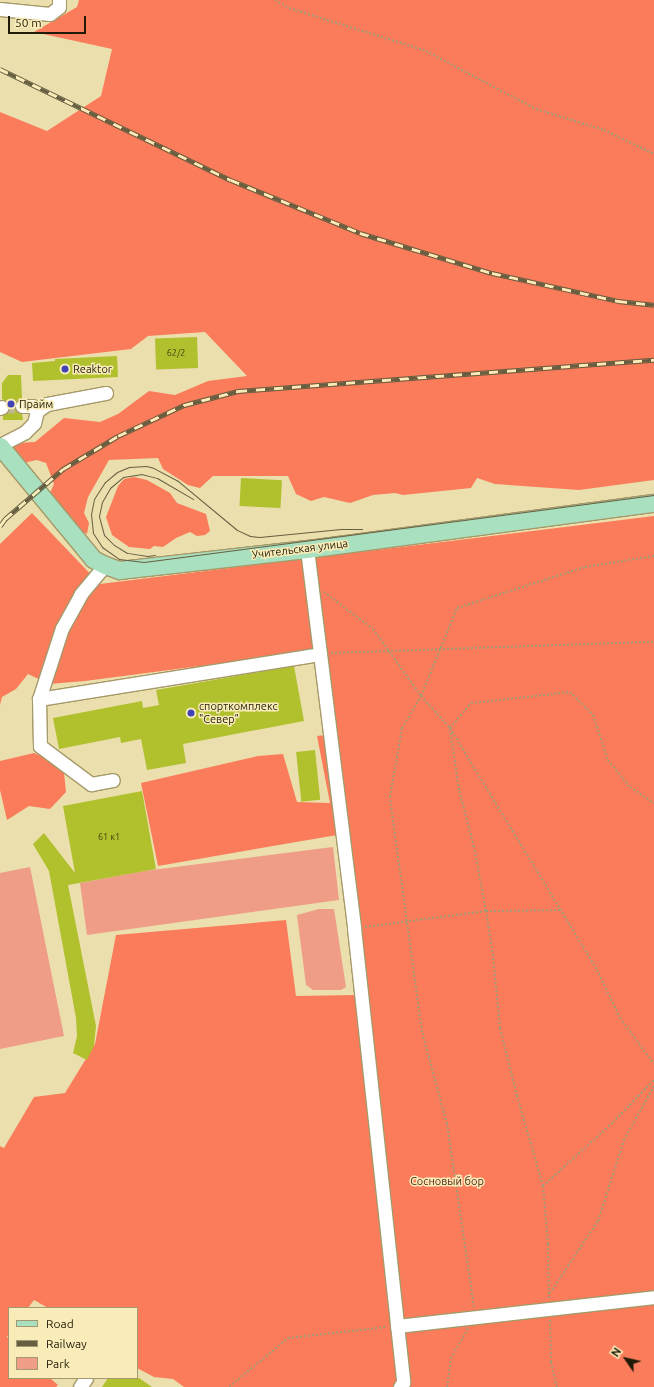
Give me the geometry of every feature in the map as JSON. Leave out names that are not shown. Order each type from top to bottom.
[{"type":"main road","name":"Учительская улица","points":[[0,446],[93,559],[119,570],[307,549],[654,503]]},
{"type":"lane","points":[[0,9],[50,14],[59,7],[59,0]]},
{"type":"lane","points":[[0,446],[25,432],[34,423],[37,411],[47,404],[106,393]]},
{"type":"lane","points":[[22,406],[32,406],[37,411]]},
{"type":"lane","points":[[307,549],[354,928],[402,1385]]},
{"type":"lane","points":[[105,565],[81,594],[62,628],[39,699],[40,746],[91,784],[113,780]]},
{"type":"lane","points":[[39,699],[319,654]]},
{"type":"lane","points":[[397,1326],[654,1297]]},
{"type":"path","points":[[275,0],[289,8],[426,51],[536,109],[604,130],[654,154]]},
{"type":"path","points":[[447,1387],[451,1358],[475,1317],[447,1124],[422,1032],[390,797],[402,728],[421,696],[457,608],[585,567],[654,556]]},
{"type":"path","points":[[324,586],[325,594],[373,628],[421,696],[450,728],[597,970],[620,1018],[654,1064]]},
{"type":"path","points":[[319,654],[654,642]]},
{"type":"path","points":[[557,1387],[551,1362],[548,1244],[543,1186],[517,1096],[500,1028],[493,956],[486,911],[474,848],[459,790],[450,728],[471,703],[570,692],[593,715],[608,760],[630,787],[654,803]]},
{"type":"path","points":[[354,928],[486,911],[561,910]]},
{"type":"path","points":[[543,1186],[613,1122],[654,1080]]},
{"type":"path","points":[[549,1294],[598,1221],[624,1140],[654,1086]]},
{"type":"path","points":[[229,1387],[288,1338],[397,1326]]},
{"type":"green space","points":[[79,0],[654,0],[654,480],[579,490],[495,484],[477,478],[471,488],[403,495],[395,493],[373,495],[350,503],[324,497],[311,501],[296,494],[288,476],[213,476],[200,488],[188,485],[163,469],[158,458],[109,460],[88,497],[84,513],[89,523],[87,534],[76,528],[49,495],[54,484],[46,463],[37,460],[23,463],[8,450],[18,443],[35,442],[64,418],[100,422],[118,414],[149,391],[175,395],[208,381],[247,376],[205,332],[148,336],[131,349],[22,362],[0,352],[0,112],[47,131],[101,96],[112,49],[34,32],[77,7]]},
{"type":"green space","points":[[134,477],[147,480],[170,493],[177,503],[206,514],[210,531],[205,535],[197,536],[190,532],[176,538],[163,547],[154,546],[150,549],[129,547],[112,535],[106,517],[118,486],[124,479]]},
{"type":"green space","name":"Сосновый бор","points":[[32,513],[100,584],[654,516],[654,1387],[184,1387],[173,1379],[154,1377],[138,1369],[138,1307],[46,1307],[34,1300],[29,1307],[8,1307],[8,1379],[51,1379],[58,1385],[56,1387],[0,1387],[0,1146],[4,1148],[34,1097],[65,1093],[95,1044],[116,935],[286,920],[296,996],[355,995],[337,835],[158,866],[141,783],[258,756],[283,754],[297,802],[330,803],[317,736],[326,735],[316,651],[85,681],[49,684],[28,674],[16,689],[2,697],[0,705],[0,544]]},
{"type":"green space","points":[[34,753],[48,759],[64,773],[66,792],[50,809],[29,806],[7,820],[0,790],[0,761]]},
{"type":"green space","points":[[333,847],[339,900],[87,935],[80,883],[144,871]]},
{"type":"green space","points":[[30,867],[64,1036],[0,1049],[0,873]]},
{"type":"green space","points":[[319,909],[334,909],[346,987],[341,990],[313,990],[306,985],[297,915]]},
{"type":"building","points":[[197,337],[198,368],[156,369],[155,338]]},
{"type":"building","points":[[117,356],[118,377],[33,381],[32,363],[55,361],[55,359]]},
{"type":"building","points":[[8,375],[21,375],[22,398],[15,402],[14,406],[18,413],[22,414],[23,420],[3,420],[3,415],[8,412],[10,408],[9,403],[2,399],[2,383]]},
{"type":"building","points":[[241,478],[282,480],[280,508],[240,506]]},
{"type":"building","name":"спорткомплекс \"Север\"","points":[[294,666],[304,721],[183,744],[186,763],[147,770],[141,739],[121,743],[120,737],[59,749],[53,718],[142,701],[143,708],[159,705],[156,690]]},
{"type":"building","points":[[315,750],[320,800],[301,802],[296,752]]},
{"type":"building","points":[[142,791],[156,869],[68,885],[96,1026],[94,1046],[87,1060],[73,1053],[77,1036],[76,1018],[49,871],[33,844],[44,833],[75,873],[63,806]]},
{"type":"building","points":[[139,1378],[152,1387],[102,1387],[107,1379]]},
{"type":"tunnel","points":[[2,407],[22,406]]},
{"type":"tram line","points":[[362,529],[341,529],[259,537],[250,536],[237,530],[178,481],[154,468],[146,466],[129,467],[117,472],[105,482],[94,499],[91,514],[93,533],[102,547],[119,559],[144,562],[654,495]]},
{"type":"tram line","points":[[155,555],[147,556],[127,553],[114,545],[104,535],[99,516],[102,502],[110,488],[123,477],[141,474],[157,478],[193,499]]},
{"type":"railway","points":[[0,69],[231,180],[360,233],[492,273],[618,301],[654,305]]},
{"type":"railway","points":[[0,526],[5,519],[63,469],[118,436],[184,405],[238,391],[654,360]]},
{"type":"place","name":"Reaktor","points":[[65,369]]},
{"type":"place","name":"Прайм","points":[[11,404]]},
{"type":"place","name":"спорткомплекс \"Север\"","points":[[191,713]]}]
